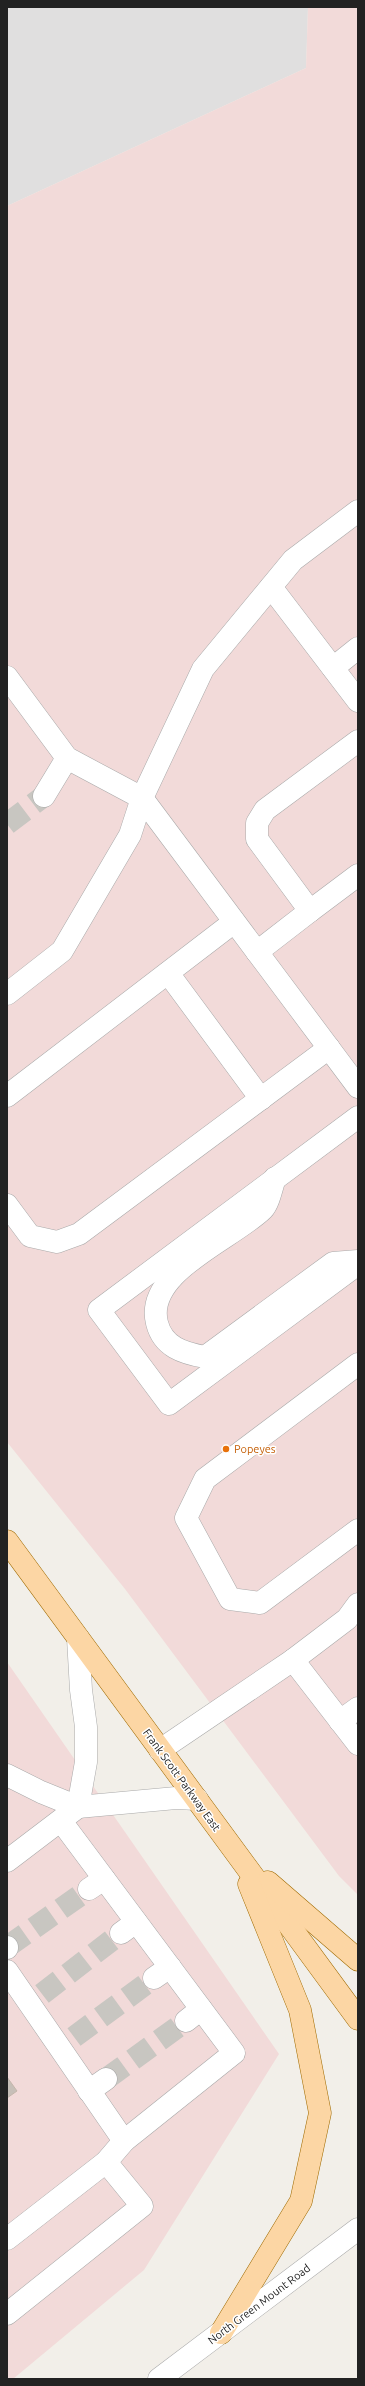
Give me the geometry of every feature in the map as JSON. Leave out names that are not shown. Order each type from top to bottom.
[{"type":"main road","name":"Frank Scott Parkway East","points":[[7,1541],[358,2018]]},
{"type":"main road","points":[[238,1855],[358,1960]]},
{"type":"main road","points":[[221,2333],[300,2201],[320,2113],[300,2010],[238,1855]]},
{"type":"street","points":[[7,994],[62,951],[130,835],[142,798],[203,669],[293,560],[358,511]]},
{"type":"street","points":[[271,587],[358,701]]},
{"type":"street","points":[[333,668],[358,648]]},
{"type":"street","points":[[9,684],[67,758],[142,798],[358,1087]]},
{"type":"street","points":[[310,910],[257,839],[257,823],[265,810],[358,741]]},
{"type":"street","points":[[44,796],[67,758]]},
{"type":"street","points":[[257,952],[310,910],[358,875]]},
{"type":"street","points":[[7,1096],[234,922]]},
{"type":"street","points":[[168,973],[261,1099]]},
{"type":"street","points":[[7,1205],[30,1236],[57,1242],[79,1234],[329,1048]]},
{"type":"street","points":[[358,1117],[99,1310],[169,1404],[358,1263]]},
{"type":"street","points":[[275,1178],[264,1208],[171,1276],[158,1297],[155,1314],[158,1329],[167,1343],[183,1352],[205,1357],[333,1263],[358,1263]]},
{"type":"street","points":[[358,1364],[205,1479],[186,1518],[230,1599],[260,1603],[358,1530]]},
{"type":"street","points":[[160,1750],[293,1660],[347,1619],[358,1604]]},
{"type":"street","points":[[7,1861],[78,1807],[86,1762],[78,1638]]},
{"type":"street","points":[[293,1660],[358,1744]]},
{"type":"street","points":[[340,1721],[358,1708]]},
{"type":"street","points":[[7,1775],[41,1792],[78,1807],[176,1798],[197,1799]]},
{"type":"street","points":[[7,2239],[106,2162],[124,2142],[234,2053],[194,2015],[162,1973],[97,1884],[61,1821]]},
{"type":"street","points":[[7,1971],[36,1999],[97,2085],[124,2142]]},
{"type":"street","points":[[7,2314],[142,2206],[106,2162]]},
{"type":"street","name":"North Green Mount Road","points":[[159,2379],[358,2229]]},
{"type":"shaded area","points":[[7,7],[308,7],[306,68],[7,206]]},
{"type":"shaded area","points":[[308,7],[358,7],[358,1895],[339,1876],[125,1589],[7,1442],[7,206],[306,68]]},
{"type":"shaded area","points":[[7,1662],[279,2054],[144,2270],[13,2379],[7,2379]]},
{"type":"building","points":[[7,2077],[17,2091],[7,2098]]},
{"type":"tunnel","points":[[7,824],[44,796]]},
{"type":"tunnel","points":[[7,1947],[89,1889]]},
{"type":"tunnel","points":[[42,1994],[121,1933]]},
{"type":"tunnel","points":[[74,2037],[154,1978]]},
{"type":"tunnel","points":[[106,2079],[186,2021]]},
{"type":"place","name":"Popeyes","points":[[226,1449]]}]
